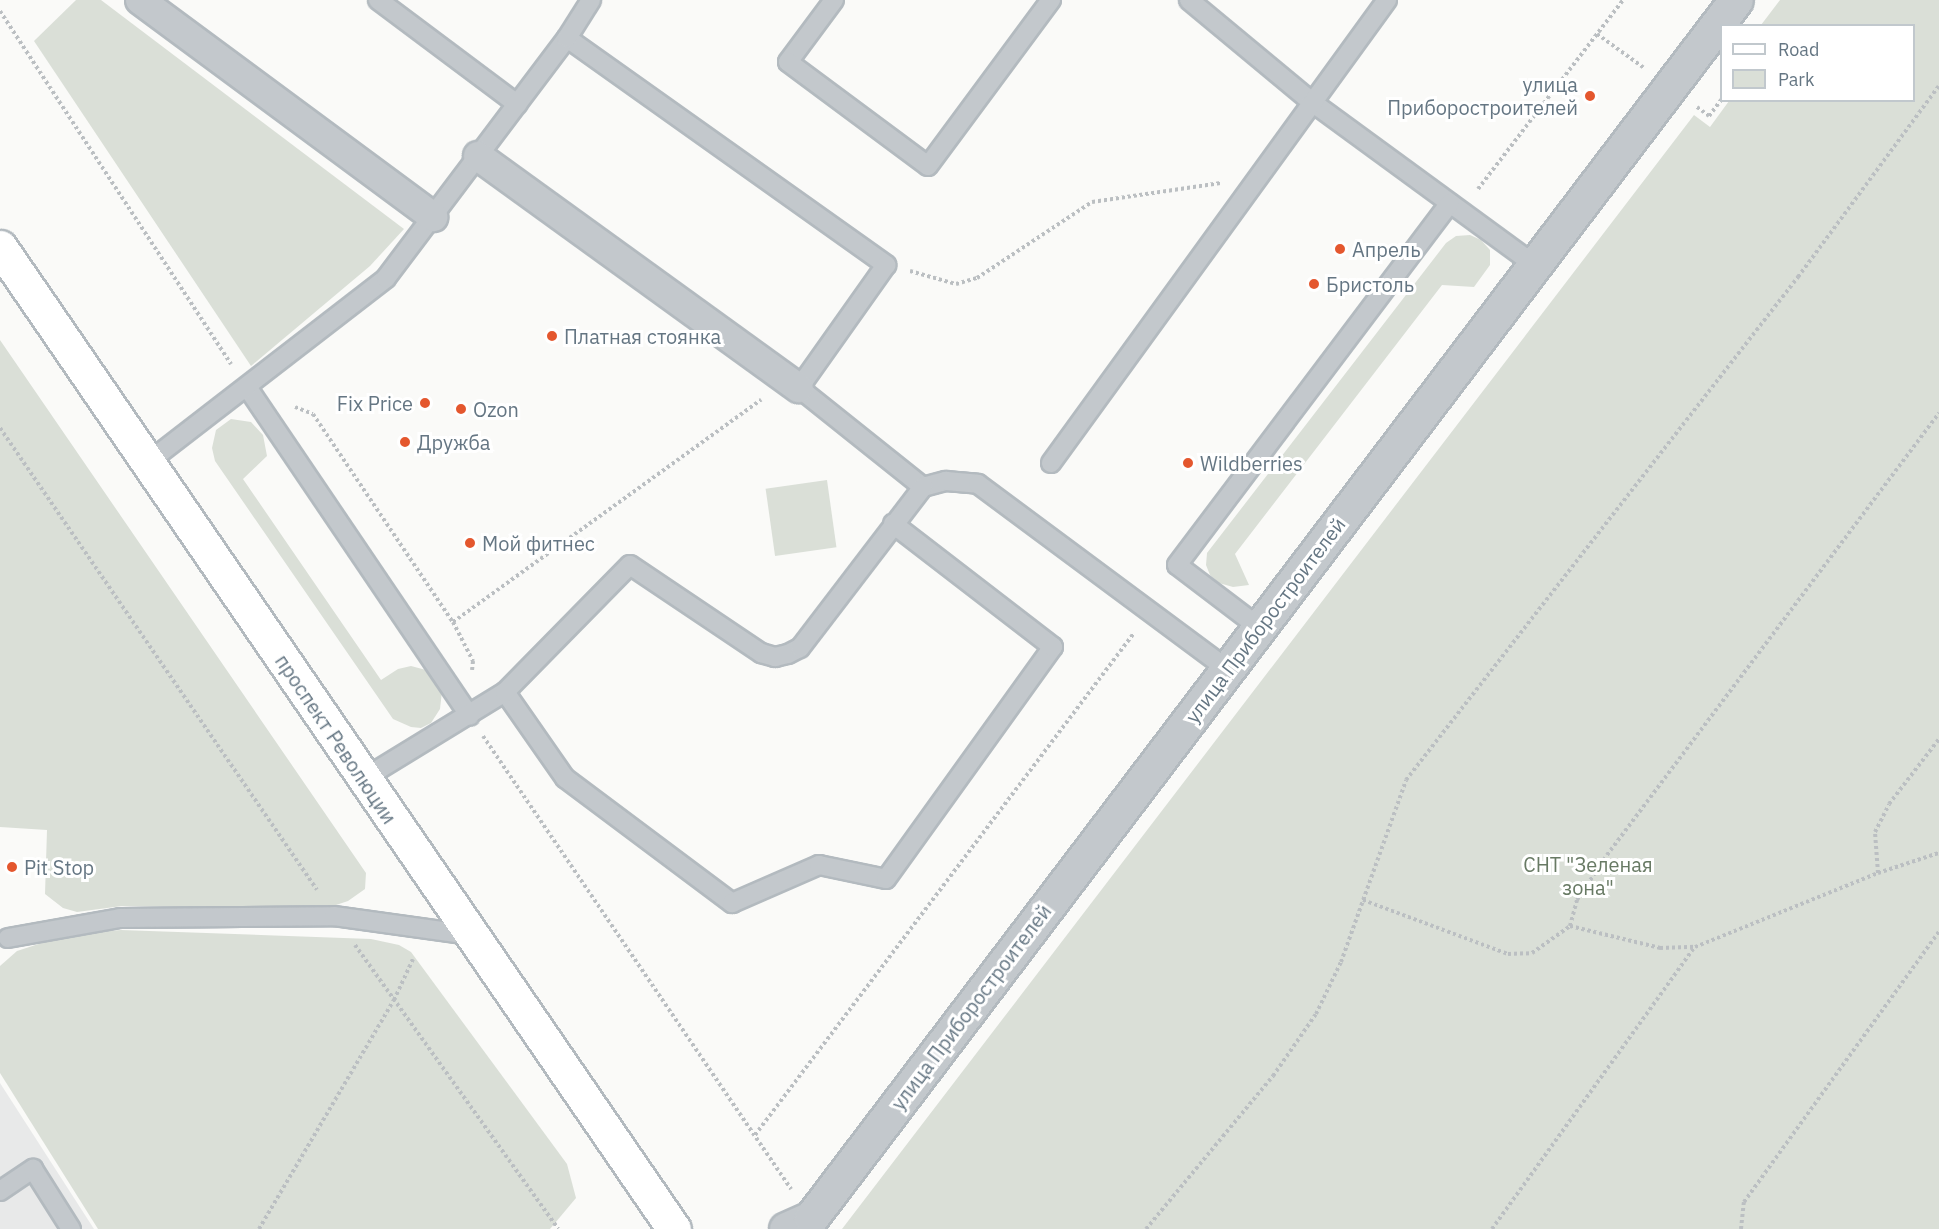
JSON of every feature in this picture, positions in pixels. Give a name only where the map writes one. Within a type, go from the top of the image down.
[{"type":"main road","name":"проспект Революции","points":[[0,247],[674,1229]]},
{"type":"street","points":[[140,0],[433,218]]},
{"type":"street","name":"улица Приборостроителей","points":[[799,1223],[1228,670],[1736,0]]},
{"type":"street","points":[[478,156],[799,388]]},
{"type":"lane","points":[[378,0],[517,104]]},
{"type":"lane","points":[[147,463],[386,279],[567,38],[591,0]]},
{"type":"lane","points":[[834,0],[788,62],[928,166],[1051,0]]},
{"type":"lane","points":[[1189,0],[1312,102],[1535,265]]},
{"type":"lane","points":[[1051,463],[1387,0]]},
{"type":"lane","points":[[567,38],[886,265],[799,388],[923,487]]},
{"type":"lane","points":[[1260,628],[1177,565],[1455,207]]},
{"type":"lane","points":[[247,387],[470,716]]},
{"type":"lane","points":[[363,779],[470,716],[505,692],[630,565],[761,653],[775,657],[800,648],[923,487],[946,481],[978,484],[1228,670]]},
{"type":"lane","points":[[505,692],[565,778],[732,903],[819,865],[886,879],[1053,647],[894,524]]},
{"type":"lane","points":[[3,939],[120,918],[334,916],[471,935]]},
{"type":"lane","points":[[0,1191],[33,1169],[71,1229]]},
{"type":"path","points":[[1455,207],[1623,0]]},
{"type":"path","points":[[0,11],[247,387],[313,414],[453,622],[473,661],[470,716],[755,1136],[799,1223]]},
{"type":"path","points":[[1146,1229],[1273,1076],[1316,1014],[1341,962],[1406,780],[1798,277],[1939,86]]},
{"type":"path","points":[[886,265],[956,284],[977,278],[1092,202],[1258,177]]},
{"type":"path","points":[[453,622],[766,396]]},
{"type":"path","points":[[1363,900],[1508,954],[1532,953],[1570,926],[1577,900],[1607,855],[1939,413]]},
{"type":"path","points":[[0,428],[334,916],[558,1229]]},
{"type":"path","points":[[755,1136],[1151,611]]},
{"type":"path","points":[[1878,873],[1875,832],[1889,804],[1939,739]]},
{"type":"path","points":[[1570,926],[1660,948],[1695,947],[1878,873],[1939,853]]},
{"type":"path","points":[[1741,1229],[1744,1202],[1939,932]]},
{"type":"path","points":[[1492,1229],[1695,947]]},
{"type":"path","points":[[260,1229],[394,999],[413,959]]},
{"type":"shaded area","points":[[0,1083],[94,1229],[0,1229]]},
{"type":"green space","points":[[76,0],[101,0],[404,229],[370,266],[251,366],[34,41]]},
{"type":"green space","name":"СНТ \"Зеленая зона\"","points":[[1780,0],[1939,0],[1939,1229],[842,1229],[1694,115],[1710,127],[1728,102],[1915,102],[1915,24],[1762,24]]},
{"type":"green space","points":[[1470,235],[1481,240],[1490,250],[1490,265],[1474,287],[1442,285],[1235,554],[1249,585],[1233,587],[1219,583],[1210,575],[1206,565],[1207,553],[1446,243],[1456,236]]},
{"type":"green space","points":[[0,340],[366,873],[365,889],[348,901],[324,909],[122,906],[77,912],[63,908],[45,894],[47,830],[0,827]]},
{"type":"green space","points":[[231,419],[251,422],[263,435],[267,456],[243,479],[381,680],[398,669],[411,666],[426,670],[439,682],[442,691],[440,709],[431,723],[421,728],[411,727],[393,719],[215,461],[212,448],[216,430]]},
{"type":"green space","points":[[827,480],[836,547],[775,556],[766,489]]},
{"type":"green space","points":[[121,930],[371,939],[399,945],[411,952],[567,1164],[576,1198],[550,1229],[98,1229],[0,1073],[0,966],[17,951],[51,940],[83,933]]},
{"type":"place","name":"улица Приборостроителей","points":[[1590,96]]},
{"type":"place","name":"Апрель","points":[[1340,249]]},
{"type":"place","name":"Бристоль","points":[[1314,284]]},
{"type":"place","name":"Платная стоянка","points":[[552,336]]},
{"type":"place","name":"Fix Price","points":[[425,403]]},
{"type":"place","name":"Ozon","points":[[461,409]]},
{"type":"place","name":"Дружба","points":[[405,442]]},
{"type":"place","name":"Wildberries","points":[[1188,463]]},
{"type":"place","name":"Мой фитнес","points":[[470,543]]},
{"type":"place","name":"Pit Stop","points":[[12,867]]}]
